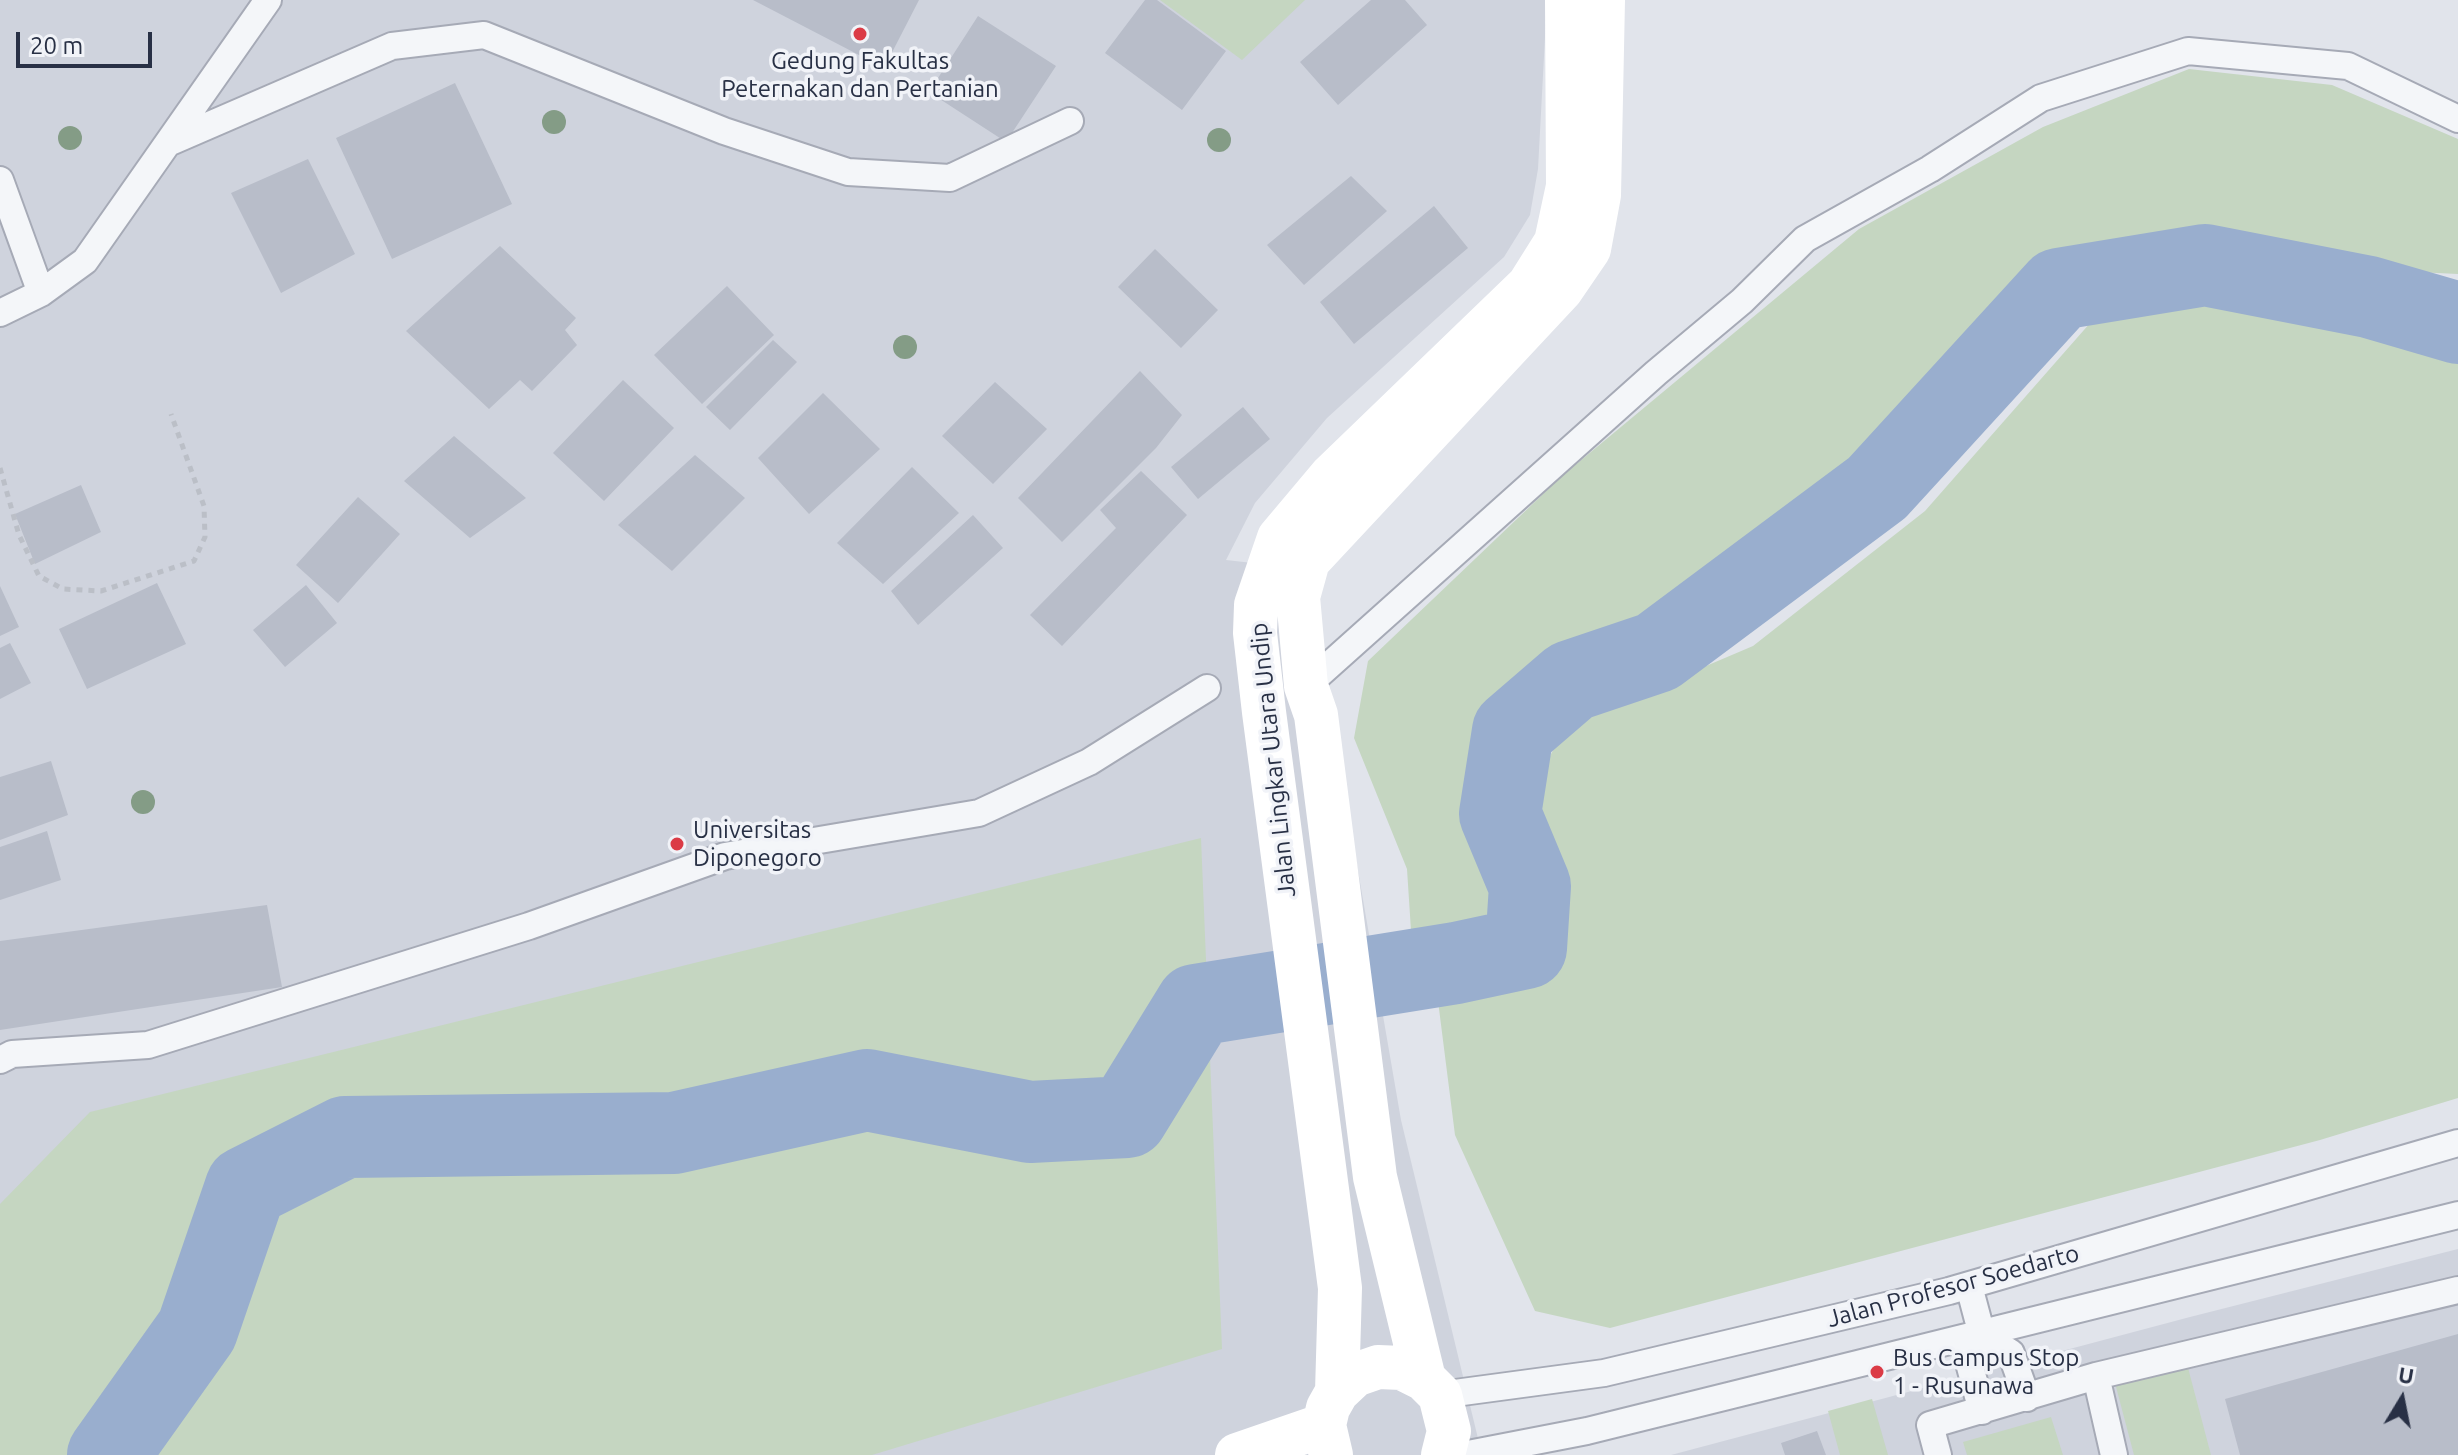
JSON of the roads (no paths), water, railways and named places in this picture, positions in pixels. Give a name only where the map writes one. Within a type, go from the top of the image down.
[{"type":"street","name":"Jalan Lingkar Utara Undip","points":[[1330,1424],[1340,1288],[1266,726],[1255,633],[1256,605],[1279,538],[1332,475],[1529,285],[1556,242],[1568,186],[1567,0]]},
{"type":"street","name":"Jalan Lingkar Utara Undip","points":[[1443,1455],[1449,1431],[1432,1387],[1375,1177],[1298,597],[1308,561],[1561,290],[1589,249],[1599,195],[1603,0]]},
{"type":"street","points":[[1255,633],[1302,642]]},
{"type":"street","points":[[1237,1455],[1330,1424],[1355,1375],[1378,1367],[1402,1368],[1432,1387]]},
{"type":"lane","points":[[0,313],[41,293],[85,261],[268,0]]},
{"type":"lane","points":[[168,143],[392,46],[484,35],[724,131],[848,172],[950,178],[1070,121]]},
{"type":"lane","points":[[1311,700],[1656,373],[1742,301],[1805,239],[1930,169],[2041,98],[2188,51],[2348,66],[2458,119]]},
{"type":"lane","points":[[1,188],[41,293]]},
{"type":"lane","points":[[0,1060],[12,1054],[148,1045],[529,926],[725,856],[979,813],[1089,762],[1207,688]]},
{"type":"lane","name":"Jalan Profesor Soedarto","points":[[1432,1387],[1604,1373],[1969,1286],[2458,1143]]},
{"type":"lane","points":[[1463,1455],[1587,1431],[2458,1215]]},
{"type":"lane","points":[[1969,1286],[1982,1335],[1969,1363],[1982,1411]]},
{"type":"lane","points":[[1938,1455],[1930,1425],[2096,1376],[2458,1290]]},
{"type":"lane","points":[[1982,1335],[2011,1353],[2027,1398]]},
{"type":"lane","points":[[2096,1376],[2114,1455]]},
{"type":"waterway","points":[[108,1455],[197,1330],[246,1187],[345,1137],[674,1133],[867,1090],[1030,1122],[1127,1117],[1196,1005],[1456,963],[1526,948],[1530,886],[1500,814],[1513,731],[1571,681],[1657,652],[1877,488],[2059,289],[2205,265],[2369,297],[2458,323]]},
{"type":"place","name":"Gedung Fakultas Peternakan dan Pertanian","points":[[860,34]]},
{"type":"place","name":"Universitas Diponegoro","points":[[677,844]]},
{"type":"place","name":"Bus Campus Stop 1 - Rusunawa","points":[[1877,1372]]}]
